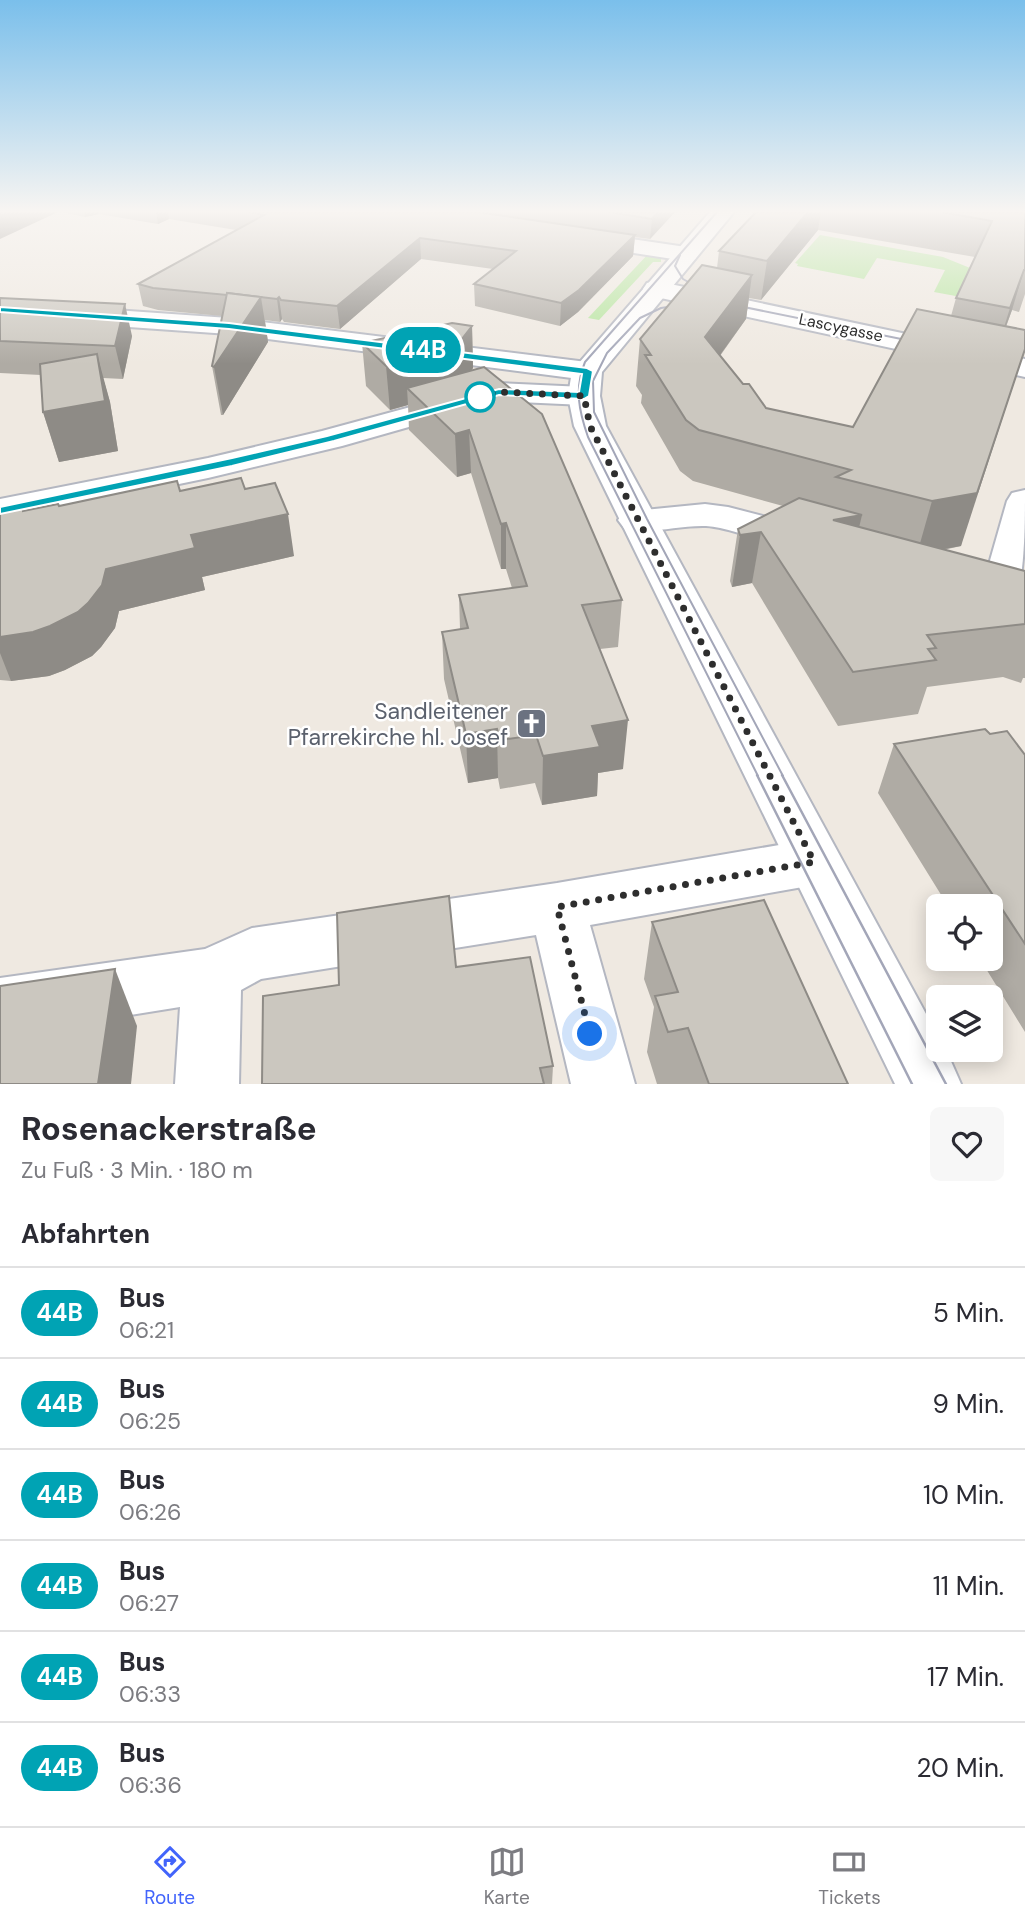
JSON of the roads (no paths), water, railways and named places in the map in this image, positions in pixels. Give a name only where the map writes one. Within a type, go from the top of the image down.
[{"type":"street","points":[[679,263],[585,384],[590,426],[929,1084]]},
{"type":"street","name":"Lascygasse","points":[[656,289],[1025,368]]},
{"type":"street","points":[[0,310],[229,326],[501,376],[585,384]]},
{"type":"street","points":[[0,510],[221,465],[330,439],[501,376]]},
{"type":"street","points":[[962,582],[1013,595],[1025,501]]},
{"type":"street","points":[[637,520],[705,515],[728,518],[832,546]]},
{"type":"street","points":[[0,1007],[212,975],[251,954],[557,907],[814,862]]},
{"type":"street","points":[[557,907],[603,1084]]},
{"type":"street","points":[[207,1084],[212,975]]},
{"type":"tram line","points":[[672,263],[585,362],[579,400],[588,437],[758,776]]},
{"type":"tram line","points":[[677,263],[675,266],[683,279],[704,291]]},
{"type":"tram line","points":[[687,304],[661,308],[640,318],[607,353],[593,381],[594,412],[647,519],[783,776]]},
{"type":"tram line","points":[[729,304],[921,343]]},
{"type":"tram line","points":[[757,775],[912,1084]]},
{"type":"tram line","points":[[782,775],[946,1084]]},
{"type":"place","name":"Sandleitener Pfarrekirche hl. Josef","points":[[531,724]]}]
